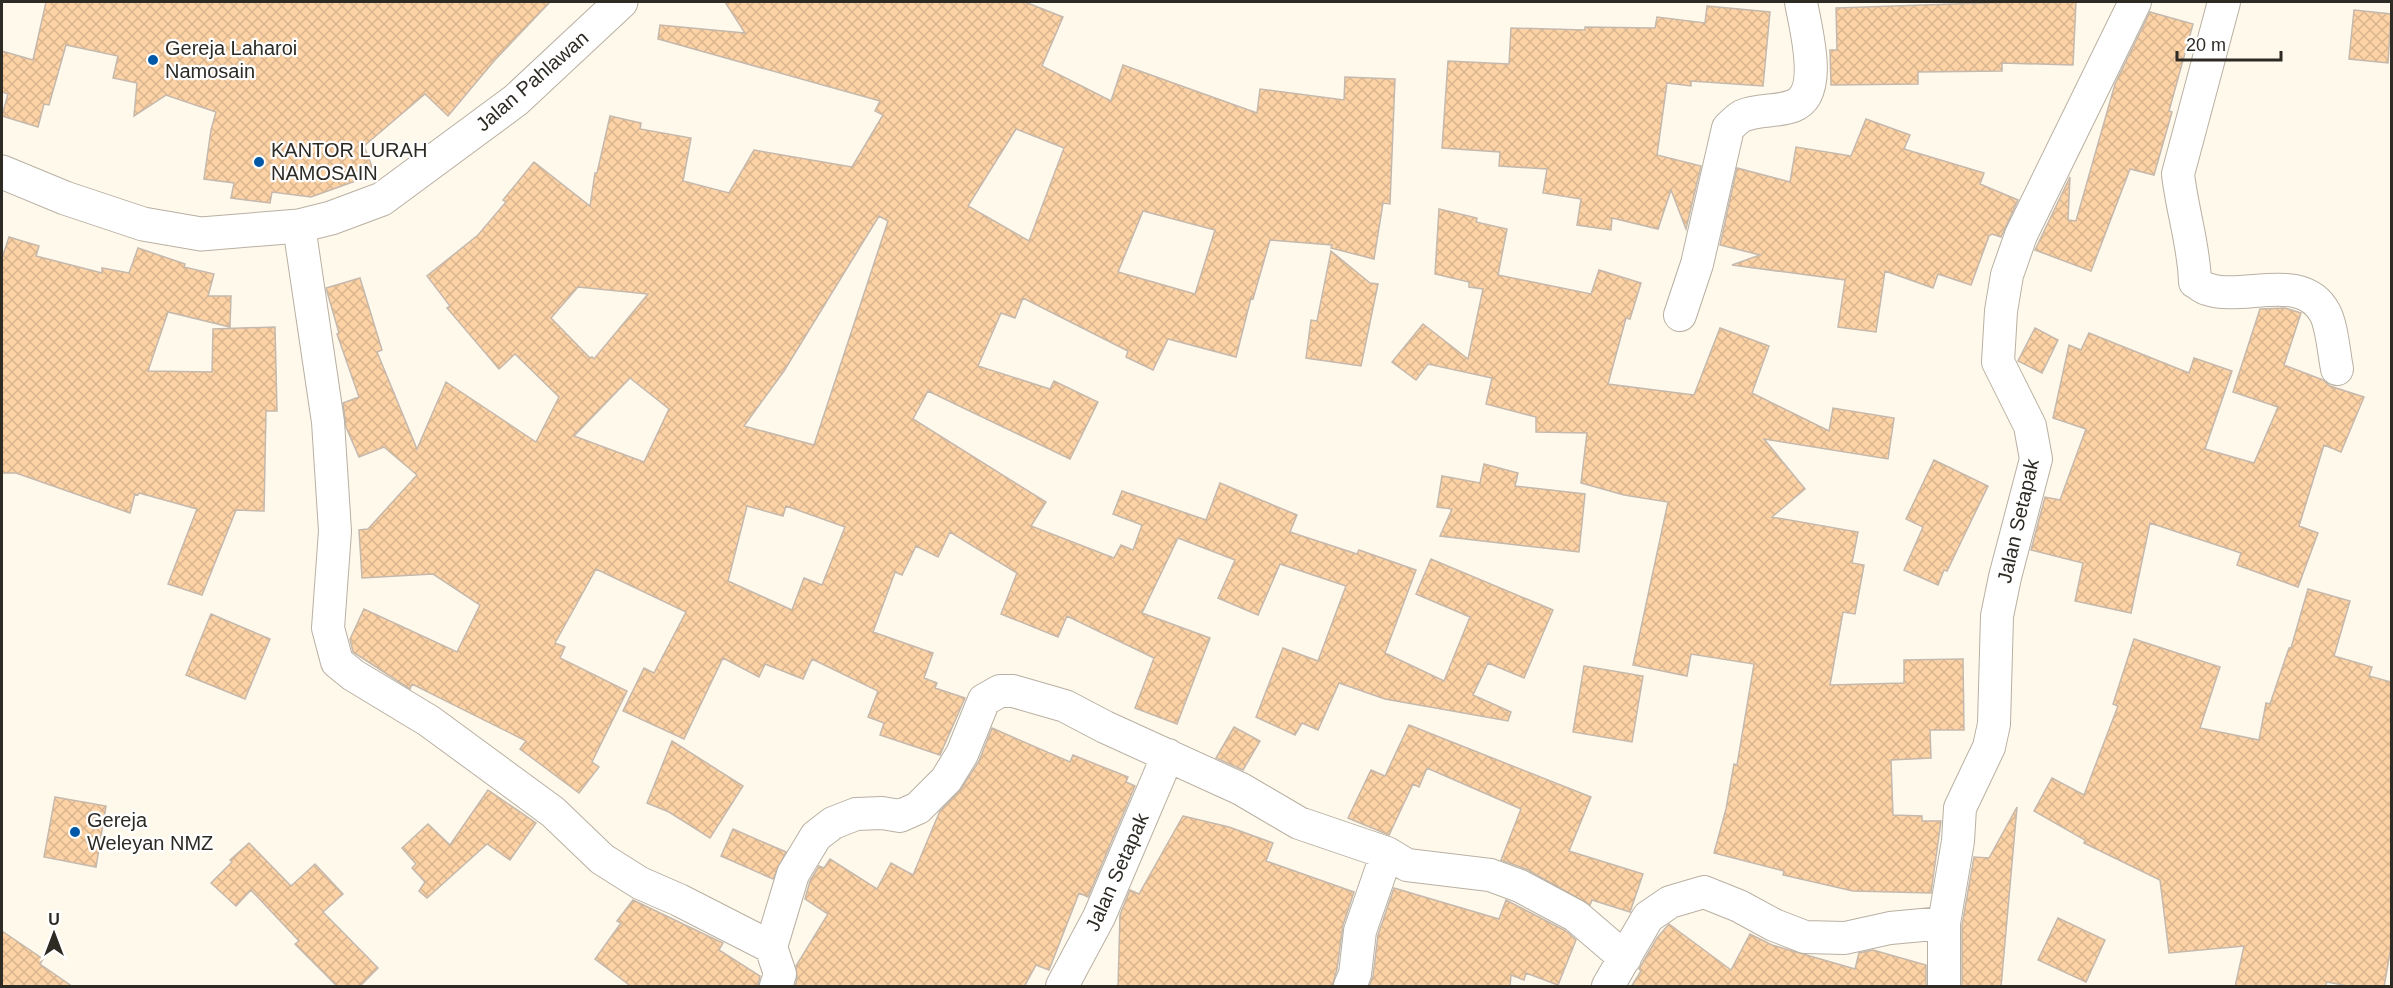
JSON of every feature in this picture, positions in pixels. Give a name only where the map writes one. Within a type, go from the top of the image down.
[{"type":"highway","name":"Jalan Pahlawan","points":[[2,172],[65,198],[143,224],[201,234],[299,226],[331,218],[382,199],[516,100],[621,2]]},
{"type":"street","points":[[1680,315],[1697,264],[1728,128],[1742,116],[1794,106],[1805,98],[1810,85],[1810,61],[1801,2]]},
{"type":"street","name":"Jalan Setapak","points":[[1944,987],[1944,923],[1958,841],[1960,808],[1989,747],[1994,724],[1997,616],[2036,459],[2030,426],[1998,362],[2001,311],[2007,274],[2021,235],[2134,2]]},
{"type":"street","points":[[2224,2],[2178,174],[2181,199],[2189,225],[2195,282],[2207,290],[2235,292],[2293,290],[2314,299],[2326,314],[2337,369]]},
{"type":"street","points":[[299,226],[328,422],[335,531],[328,628],[338,662],[353,675],[429,721],[553,812],[602,859],[640,883],[679,900],[771,947]]},
{"type":"street","points":[[776,987],[780,974],[771,947],[794,874],[816,836],[833,823],[856,814],[882,813],[900,816],[918,808],[946,780],[962,754],[984,700],[1000,691],[1013,691],[1065,706],[1241,789],[1299,823],[1387,854],[1407,865],[1490,875],[1520,886],[1576,916],[1625,958]]},
{"type":"street","name":"Jalan Setapak","points":[[1062,987],[1099,917],[1168,755]]},
{"type":"street","points":[[1350,987],[1355,974],[1360,931],[1387,854]]},
{"type":"street","points":[[1608,987],[1648,917],[1670,902],[1704,892],[1739,906],[1773,925],[1805,937],[1845,938],[1890,928],[1944,923]]},
{"type":"building","points":[[46,2],[550,2],[494,61],[448,116],[425,94],[364,146],[375,174],[311,197],[272,192],[270,203],[231,198],[234,183],[204,179],[216,112],[166,95],[134,116],[137,83],[113,78],[118,56],[66,45],[49,105],[44,104],[38,127],[2,116],[8,94],[2,92],[2,51],[33,60]]},
{"type":"building","points":[[725,2],[1025,2],[1063,17],[1042,66],[1111,101],[1123,65],[1257,113],[1260,89],[1344,100],[1345,77],[1395,79],[1390,204],[1383,203],[1374,259],[1331,248],[1332,245],[1270,240],[1253,299],[1251,298],[1236,357],[1168,339],[1153,370],[1126,357],[1128,351],[1023,298],[1015,318],[1001,313],[978,366],[1050,389],[1054,381],[1098,402],[1070,459],[928,391],[913,419],[1046,502],[1031,526],[1114,558],[1121,545],[1133,550],[1142,525],[1113,514],[1122,491],[1206,520],[1220,483],[1297,515],[1290,532],[1357,554],[1359,550],[1416,570],[1385,653],[1444,681],[1470,617],[1416,594],[1431,559],[1553,610],[1524,678],[1488,663],[1473,695],[1511,712],[1508,721],[1385,699],[1339,683],[1318,730],[1302,723],[1295,735],[1256,717],[1283,648],[1318,661],[1346,586],[1280,564],[1258,615],[1218,598],[1235,560],[1178,538],[1142,613],[1210,638],[1177,724],[1135,708],[1154,658],[1067,616],[1058,637],[1001,614],[1017,573],[950,532],[938,557],[916,546],[902,575],[895,572],[873,632],[933,653],[924,678],[937,683],[935,688],[965,698],[940,755],[880,735],[884,723],[868,717],[878,691],[812,659],[803,679],[765,664],[759,677],[723,658],[684,739],[623,711],[644,668],[654,673],[686,612],[596,569],[555,643],[565,647],[560,658],[627,691],[592,762],[599,767],[579,793],[520,749],[526,741],[412,684],[410,689],[353,652],[350,639],[364,609],[457,652],[480,605],[433,574],[362,578],[359,530],[368,529],[417,475],[384,447],[359,457],[346,427],[343,403],[359,397],[337,334],[339,333],[326,288],[360,278],[382,350],[377,352],[417,449],[446,382],[536,442],[559,397],[515,354],[499,369],[447,308],[450,306],[427,276],[478,235],[506,202],[503,200],[534,162],[590,206],[595,173],[597,173],[610,116],[641,123],[640,129],[691,138],[683,181],[729,193],[754,150],[852,167],[883,115],[875,111],[880,101],[658,39],[660,25],[745,33]],"holes":[[[1016,129],[1064,148],[1029,241],[968,206]],[[1143,211],[1215,230],[1195,294],[1118,272]],[[879,216],[888,221],[814,445],[744,426],[784,371]],[[578,287],[648,294],[594,359],[590,358],[551,318]],[[630,378],[669,409],[644,462],[574,436]],[[747,506],[783,516],[786,506],[845,527],[822,585],[804,578],[792,610],[728,581]]]},
{"type":"building","points":[[2076,2],[2073,65],[2002,63],[2002,71],[1918,72],[1918,84],[1831,85],[1830,50],[1837,50],[1836,8]]},
{"type":"building","points":[[1707,6],[1770,12],[1763,86],[1691,81],[1691,86],[1667,83],[1657,155],[1701,166],[1686,229],[1671,190],[1658,229],[1612,218],[1611,230],[1577,225],[1581,199],[1543,193],[1547,169],[1499,166],[1500,152],[1442,148],[1448,61],[1509,64],[1511,28],[1585,30],[1585,27],[1655,28],[1657,17],[1705,23]]},
{"type":"building","points":[[2354,10],[2391,14],[2388,63],[2349,59]]},
{"type":"building","points":[[2150,12],[2193,24],[2154,175],[2130,169],[2091,271],[2035,250],[2070,177],[2068,220],[2076,221],[2115,84]]},
{"type":"building","points":[[1866,119],[1910,135],[1904,149],[1984,173],[1980,184],[2018,200],[2001,237],[1992,234],[1989,236],[1971,285],[1938,274],[1933,288],[1885,271],[1876,332],[1838,327],[1845,280],[1732,265],[1760,255],[1720,245],[1737,168],[1790,182],[1796,147],[1851,156]]},
{"type":"building","points":[[1439,209],[1477,218],[1476,222],[1507,229],[1498,275],[1591,294],[1599,270],[1641,283],[1630,319],[1626,318],[1608,384],[1694,395],[1720,328],[1769,346],[1752,393],[1829,431],[1833,408],[1894,418],[1888,459],[1764,439],[1805,489],[1772,517],[1858,532],[1852,563],[1864,565],[1855,614],[1843,612],[1830,685],[1904,683],[1904,660],[1963,659],[1964,730],[1930,730],[1931,758],[1891,760],[1893,815],[1922,816],[1922,821],[1941,821],[1931,893],[1853,891],[1783,875],[1784,871],[1714,853],[1726,809],[1734,764],[1737,765],[1754,664],[1691,654],[1687,676],[1633,665],[1668,502],[1624,495],[1581,483],[1587,433],[1536,432],[1536,417],[1486,404],[1492,378],[1428,364],[1416,380],[1392,362],[1423,324],[1468,359],[1483,289],[1469,287],[1469,282],[1435,274]]},
{"type":"building","points":[[9,237],[39,246],[36,256],[102,273],[102,268],[129,273],[138,248],[185,264],[184,267],[214,274],[208,296],[231,296],[230,327],[168,312],[148,371],[212,372],[213,329],[275,327],[277,411],[266,411],[264,511],[236,510],[202,595],[168,584],[197,509],[139,493],[135,494],[130,513],[16,473],[2,473],[2,258]]},
{"type":"building","points":[[1331,251],[1370,283],[1378,284],[1361,366],[1306,358],[1311,320],[1317,321]]},
{"type":"building","points":[[2285,308],[2301,313],[2284,365],[2323,380],[2330,386],[2364,397],[2341,452],[2324,445],[2299,526],[2318,533],[2298,587],[2237,565],[2241,553],[2150,523],[2131,613],[2075,601],[2083,563],[2031,550],[2045,497],[2060,500],[2086,429],[2053,418],[2069,345],[2081,350],[2089,333],[2189,373],[2194,358],[2232,371],[2205,449],[2254,463],[2278,407],[2233,392],[2260,309]]},
{"type":"building","points":[[2035,328],[2058,340],[2042,373],[2018,361]]},
{"type":"building","points":[[1934,460],[1988,486],[1938,585],[1904,570],[1923,527],[1906,519]]},
{"type":"building","points":[[1484,464],[1518,473],[1515,486],[1585,494],[1579,552],[1440,536],[1452,509],[1437,507],[1442,476],[1480,483]]},
{"type":"building","points":[[2308,589],[2350,601],[2334,656],[2372,667],[2369,676],[2391,682],[2391,947],[2384,987],[2354,987],[2327,982],[2325,987],[2235,987],[2244,946],[2169,953],[2160,880],[2084,843],[2085,840],[2034,811],[2052,778],[2084,795],[2118,706],[2113,704],[2134,639],[2220,667],[2200,728],[2259,740],[2266,703],[2270,704],[2289,648],[2291,648]]},
{"type":"building","points":[[211,614],[270,639],[245,699],[186,675]]},
{"type":"building","points":[[1584,666],[1643,676],[1632,742],[1573,732]]},
{"type":"building","points":[[1409,725],[1591,797],[1569,851],[1643,874],[1630,912],[1592,900],[1590,905],[1528,870],[1501,860],[1521,809],[1427,768],[1419,787],[1413,784],[1389,835],[1348,818],[1371,770],[1385,776]]},
{"type":"building","points":[[1234,727],[1260,741],[1243,770],[1216,758]]},
{"type":"building","points":[[992,728],[1070,762],[1073,755],[1128,777],[1126,782],[1135,786],[1088,897],[1079,893],[1049,970],[1036,965],[1024,987],[795,987],[796,966],[828,914],[805,899],[810,881],[819,866],[824,868],[830,859],[877,889],[891,863],[913,875],[940,811],[961,789],[979,761]]},
{"type":"building","points":[[672,741],[743,786],[710,838],[669,812],[647,803]]},
{"type":"building","points":[[488,790],[536,823],[510,860],[487,844],[427,898],[419,891],[425,882],[412,868],[416,864],[402,848],[428,824],[450,845]]},
{"type":"building","name":"Gereja Weleyan NMZ","points":[[55,797],[106,806],[96,867],[44,857]]},
{"type":"building","points":[[2017,807],[2001,987],[1962,987],[1962,925],[1974,857],[1989,858]]},
{"type":"building","points":[[1183,816],[1229,827],[1273,843],[1266,861],[1354,892],[1343,925],[1332,987],[1118,987],[1120,915],[1130,890],[1139,894]]},
{"type":"building","points":[[733,829],[786,852],[773,879],[721,856]]},
{"type":"building","points":[[249,843],[291,886],[315,864],[343,894],[323,912],[378,968],[359,987],[338,987],[295,944],[299,941],[251,890],[236,906],[211,883],[232,862],[230,860]]},
{"type":"building","points":[[1394,888],[1499,919],[1506,900],[1566,931],[1576,940],[1558,985],[1526,973],[1524,980],[1511,975],[1510,987],[1369,987],[1373,976],[1378,935]]},
{"type":"building","points":[[633,900],[723,943],[719,950],[760,976],[758,987],[632,987],[595,959],[621,923],[617,921]]},
{"type":"building","points":[[2058,918],[2105,940],[2086,982],[2038,960]]},
{"type":"building","points":[[1669,924],[1731,970],[1750,934],[1772,945],[1855,969],[1859,953],[1873,950],[1926,965],[1926,987],[1631,987],[1657,938]]},
{"type":"building","points":[[2,931],[43,959],[40,964],[73,987],[2,987]]},
{"type":"place","name":"Gereja Laharoi Namosain","points":[[153,60]]},
{"type":"place","name":"KANTOR LURAH NAMOSAIN","points":[[259,162]]},
{"type":"place","name":"Gereja Weleyan NMZ","points":[[75,832]]}]
